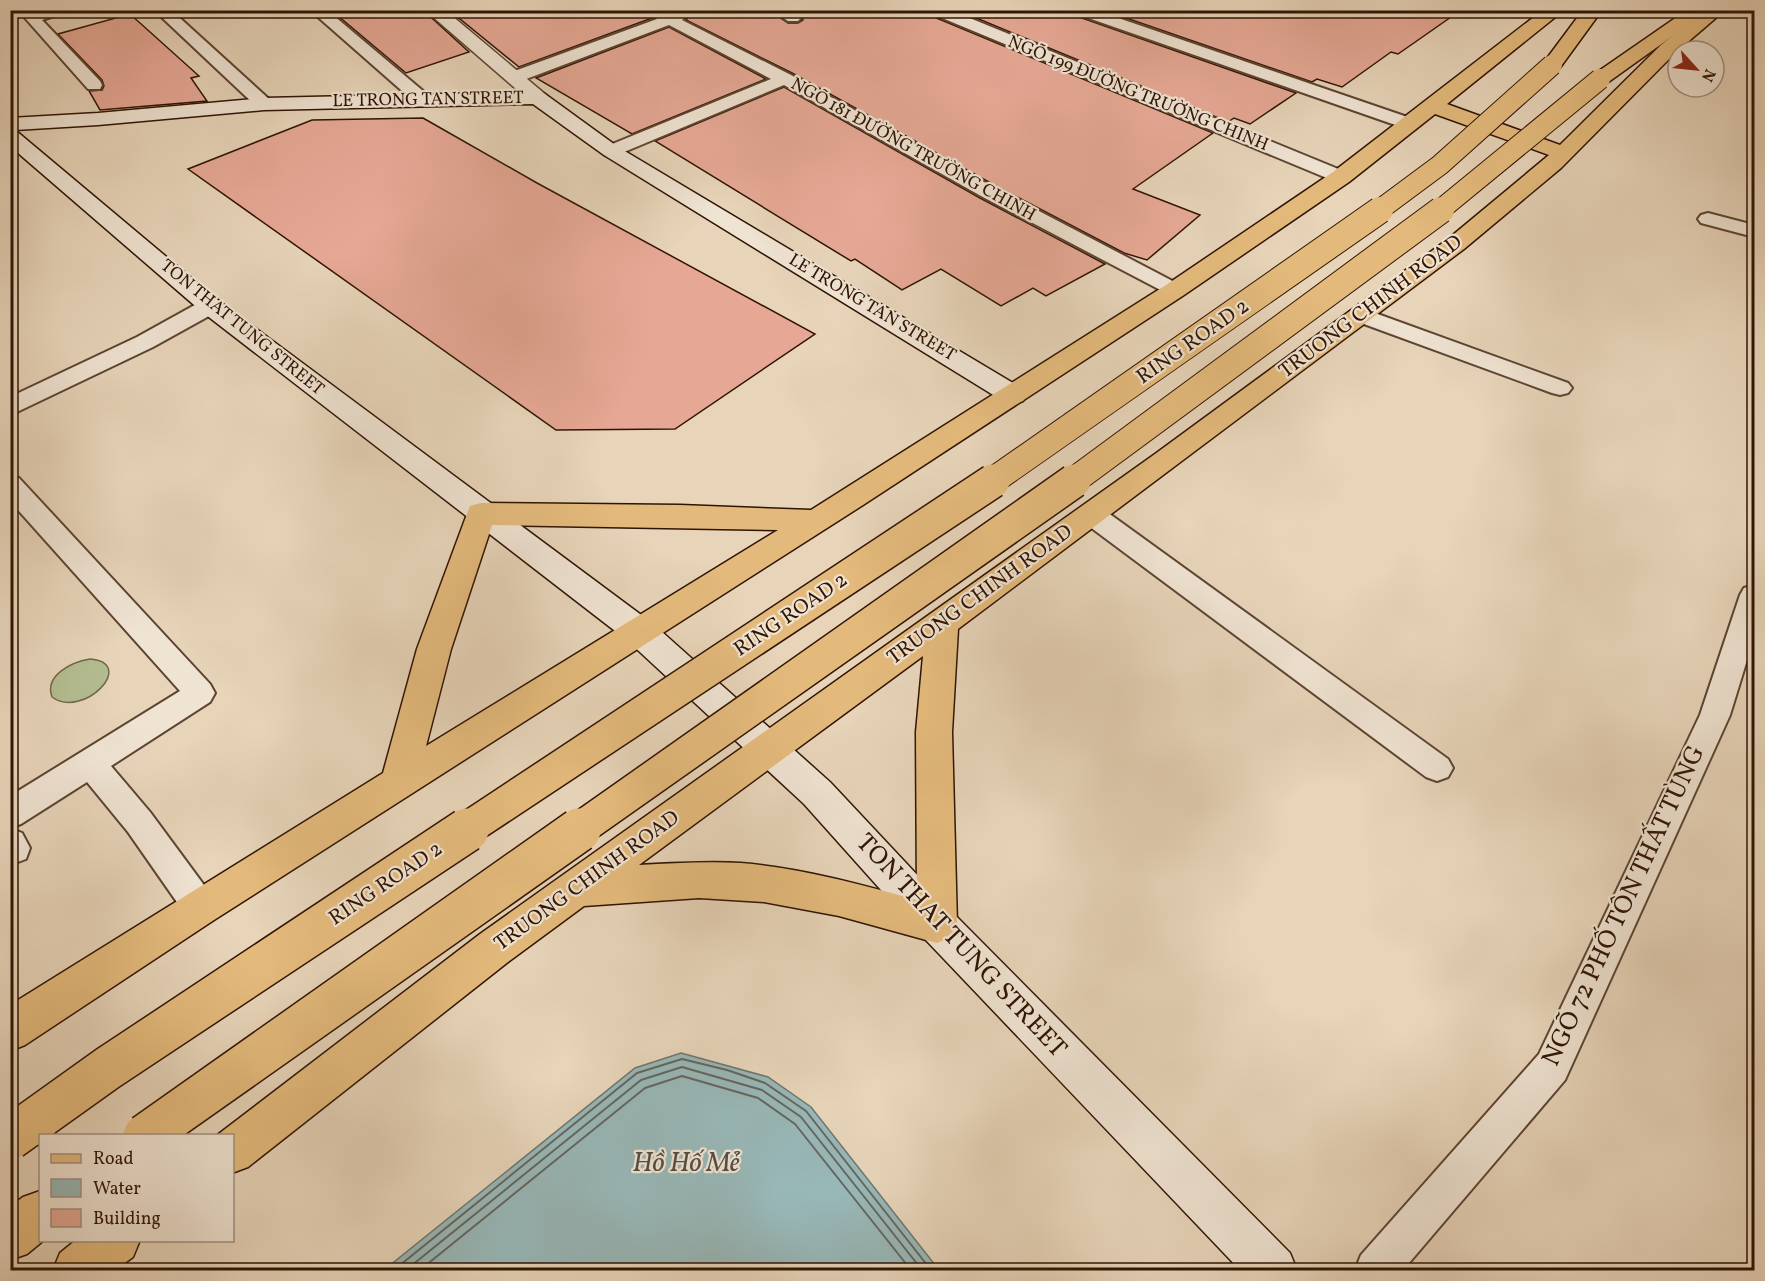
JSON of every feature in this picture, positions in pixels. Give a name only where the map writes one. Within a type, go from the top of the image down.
[{"type":"main road","points":[[10,1030],[1175,290],[1341,177],[1555,10]]},
{"type":"main road","name":"RING ROAD 2","points":[[10,1138],[108,1068],[1045,446],[1329,246],[1440,165],[1552,65],[1593,10]]},
{"type":"main road","points":[[441,12],[538,98]]},
{"type":"main road","name":"RING ROAD 2","points":[[148,1134],[1089,470],[1438,212],[1600,79],[1708,12]]},
{"type":"main road","name":"TRUONG CHINH ROAD","points":[[234,1149],[494,948],[942,624],[1456,244],[1563,153],[1708,12]]},
{"type":"main road","name":"LE TRONG TAN STREET","points":[[10,124],[98,119],[264,104],[538,98],[611,151],[1013,395]]},
{"type":"main road","points":[[1433,106],[1563,153]]},
{"type":"main road","name":"TON THAT TUNG STREET","points":[[10,135],[210,306],[639,632],[817,793],[937,924],[1273,1270]]},
{"type":"main road","points":[[399,782],[434,649],[481,514],[680,516],[814,521]]},
{"type":"main road","points":[[578,888],[695,881],[747,882],[825,894],[937,924],[934,732],[942,624]]},
{"type":"main road","points":[[10,1237],[39,1215]]},
{"type":"main road","points":[[77,1270],[113,1242]]},
{"type":"lane","points":[[28,14],[58,10]]},
{"type":"lane","points":[[161,10],[264,104]]},
{"type":"lane","points":[[317,10],[423,100]]},
{"type":"lane","name":"NGÕ 181 ĐƯỜNG TRƯỜNG CHINH","points":[[651,10],[785,79],[988,192],[1175,290]]},
{"type":"lane","points":[[515,77],[670,21],[692,10]]},
{"type":"lane","points":[[778,10],[793,18]]},
{"type":"lane","name":"NGÕ 199 ĐƯỜNG TRƯỜNG CHINH","points":[[935,10],[1341,177]]},
{"type":"lane","points":[[1079,10],[1214,59],[1410,124]]},
{"type":"lane","points":[[28,14],[94,85]]},
{"type":"lane","points":[[611,151],[785,79]]},
{"type":"lane","points":[[1708,219],[1755,231]]},
{"type":"lane","points":[[10,389],[11,407],[145,342],[210,306]]},
{"type":"lane","points":[[1361,315],[1560,388]]},
{"type":"lane","points":[[10,484],[200,693],[10,814]]},
{"type":"lane","points":[[1091,514],[1437,768]]},
{"type":"lane","name":"NGÕ 72 PHỐ TÔN THẤT TÙNG","points":[[1376,1270],[1552,1067],[1715,715],[1755,595]]},
{"type":"lane","points":[[90,763],[139,822],[201,907]]},
{"type":"lane","points":[[10,843],[14,848],[10,850]]},
{"type":"green space","points":[[90,659],[103,663],[109,670],[107,679],[101,688],[78,701],[65,702],[52,697],[52,682],[61,671],[75,663]]},
{"type":"water","name":"Hồ Hố Mẻ","points":[[681,1053],[768,1077],[811,1107],[939,1270],[384,1270],[635,1068]]},
{"type":"building","points":[[331,10],[423,10],[469,52],[406,73]]},
{"type":"building","points":[[449,10],[642,10],[652,18],[519,67]]},
{"type":"building","points":[[684,10],[769,10],[788,23],[798,23],[803,20],[795,10],[926,10],[929,15],[1213,133],[1133,189],[1200,215],[1147,260],[1124,253],[996,186],[792,73],[686,20],[689,16]]},
{"type":"building","points":[[957,10],[1070,10],[1073,15],[1296,93],[1250,124],[1234,118],[1228,122]]},
{"type":"building","points":[[1103,10],[1461,10],[1398,54],[1391,52],[1342,87],[1317,79],[1312,82]]},
{"type":"building","points":[[130,14],[199,76],[191,78],[207,101],[100,110],[89,91],[102,90],[104,86],[102,80],[58,34]]},
{"type":"building","points":[[669,27],[766,79],[632,134],[536,78]]},
{"type":"building","points":[[784,87],[980,198],[1105,264],[1046,296],[1033,288],[1001,306],[941,269],[902,290],[855,259],[851,261],[655,141]]},
{"type":"building","points":[[423,118],[537,183],[815,334],[675,429],[556,430],[188,169],[312,120]]}]
